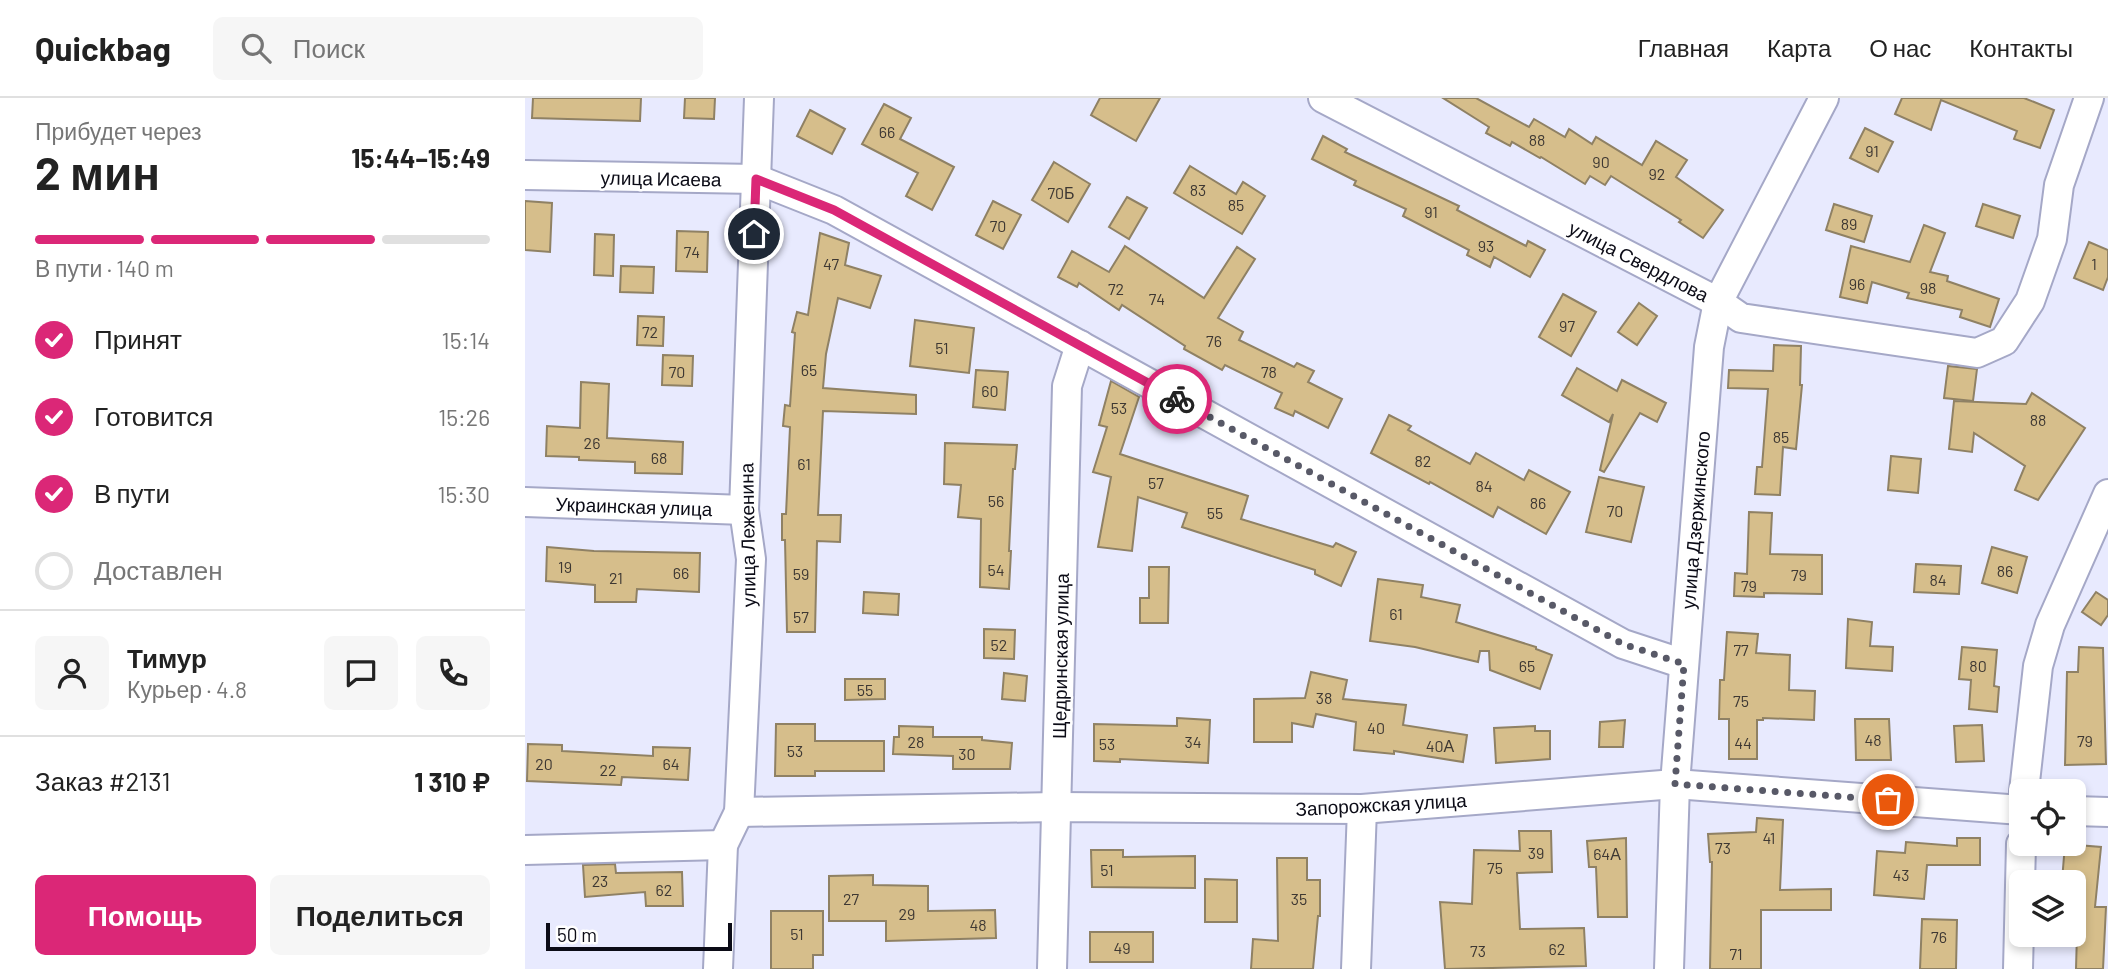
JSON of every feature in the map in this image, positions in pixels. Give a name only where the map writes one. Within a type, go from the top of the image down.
[{"type":"street","name":"улица Леженина","points":[[718,969],[723,845],[739,812],[751,559],[744,510],[759,98]]},
{"type":"street","name":"улица Свердлова","points":[[1323,98],[1717,302],[1741,318],[1977,353],[2004,341],[2030,301],[2052,239],[2059,185],[2089,98]]},
{"type":"street","name":"улица Дзержинского","points":[[1669,969],[1675,784],[1709,347],[1717,302],[1824,98]]},
{"type":"street","name":"улица Исаева","points":[[525,175],[756,179],[834,210],[1623,644],[1684,664]]},
{"type":"street","name":"Щедринская улица","points":[[1052,969],[1067,386],[1080,345]]},
{"type":"street","points":[[2025,779],[2038,666],[2050,625],[2108,494]]},
{"type":"street","name":"Украинская улица","points":[[525,502],[744,510]]},
{"type":"street","name":"Запорожская улица","points":[[739,812],[1057,807],[1362,809],[1675,784],[2009,809]]},
{"type":"street","points":[[1356,969],[1362,809]]},
{"type":"street","points":[[2086,811],[2108,812]]},
{"type":"street","points":[[525,850],[723,845]]},
{"type":"street","points":[[2018,969],[2021,856]]},
{"type":"building","points":[[533,98],[641,98],[640,121],[532,118]]},
{"type":"building","points":[[685,98],[715,98],[714,119],[684,118]]},
{"type":"building","points":[[1100,98],[1160,98],[1136,141],[1091,115]]},
{"type":"building","points":[[1443,98],[1476,98],[1529,127],[1534,119],[1565,137],[1569,129],[1592,144],[1596,137],[1642,165],[1656,141],[1687,160],[1676,177],[1723,210],[1703,238],[1679,222],[1681,220],[1611,176],[1605,185],[1590,176],[1585,184],[1512,142],[1510,146],[1486,133],[1489,127]]},
{"type":"building","points":[[1902,98],[2024,98],[2054,110],[2040,148],[2014,139],[2017,131],[1941,100],[1931,130],[1895,114]]},
{"type":"building","points":[[884,104],[911,118],[900,139],[954,167],[932,210],[906,196],[918,173],[862,144]]},
{"type":"building","points":[[810,110],[845,129],[832,154],[797,136]]},
{"type":"building","points":[[1865,128],[1893,142],[1878,172],[1850,158]]},
{"type":"building","points":[[1323,136],[1347,149],[1345,152],[1459,206],[1457,210],[1526,246],[1528,241],[1545,250],[1530,277],[1494,257],[1490,267],[1467,255],[1469,250],[1403,216],[1406,209],[1354,185],[1356,181],[1312,159]]},
{"type":"building","points":[[1054,162],[1090,184],[1068,222],[1032,200]]},
{"type":"building","points":[[1190,166],[1236,194],[1243,182],[1265,196],[1242,234],[1174,193]]},
{"type":"building","points":[[1127,197],[1147,208],[1129,239],[1109,227]]},
{"type":"building","points":[[525,201],[552,203],[550,252],[525,250]]},
{"type":"building","points":[[993,201],[1021,215],[1003,249],[976,235]]},
{"type":"building","points":[[1834,204],[1872,216],[1864,242],[1826,230]]},
{"type":"building","points":[[1983,204],[2020,216],[2013,238],[1976,226]]},
{"type":"building","points":[[1924,225],[1945,233],[1930,272],[1948,276],[1947,281],[1999,299],[1990,327],[1960,317],[1962,310],[1907,298],[1909,293],[1872,282],[1867,303],[1840,297],[1851,246],[1910,262]]},
{"type":"building","points":[[677,231],[708,232],[707,272],[676,271]]},
{"type":"building","points":[[820,233],[849,243],[845,265],[881,276],[870,308],[838,298],[826,354],[823,388],[916,395],[916,414],[823,411],[818,515],[841,515],[840,542],[817,541],[815,632],[787,632],[782,514],[786,514],[790,427],[783,426],[785,405],[790,406],[795,333],[792,332],[797,312],[808,315]]},
{"type":"building","points":[[595,234],[614,235],[613,276],[594,275]]},
{"type":"building","points":[[2089,242],[2108,250],[2108,277],[2103,290],[2074,278]]},
{"type":"building","points":[[1125,246],[1204,298],[1237,247],[1255,259],[1218,318],[1243,332],[1239,340],[1294,367],[1297,363],[1314,371],[1308,382],[1342,399],[1328,428],[1295,411],[1293,416],[1275,408],[1282,393],[1225,365],[1222,370],[1184,349],[1185,346],[1122,305],[1119,310],[1079,283],[1077,287],[1058,277],[1072,251],[1109,272]]},
{"type":"building","points":[[621,266],[654,267],[653,293],[620,292]]},
{"type":"building","points":[[1563,294],[1596,312],[1571,356],[1539,337]]},
{"type":"building","points":[[1639,303],[1657,316],[1637,345],[1618,332]]},
{"type":"building","points":[[638,316],[664,317],[663,346],[637,345]]},
{"type":"building","points":[[915,320],[974,328],[969,373],[910,366]]},
{"type":"building","points":[[1774,345],[1801,346],[1802,385],[1796,449],[1783,447],[1780,495],[1755,494],[1757,467],[1762,467],[1768,389],[1728,388],[1729,370],[1773,371]]},
{"type":"building","points":[[663,355],[693,356],[692,386],[662,385]]},
{"type":"building","points":[[1948,366],[1977,369],[1973,401],[1944,398]]},
{"type":"building","points":[[1577,368],[1617,391],[1622,380],[1666,403],[1657,422],[1640,413],[1604,472],[1600,470],[1613,414],[1609,422],[1562,395]]},
{"type":"building","points":[[976,370],[1008,372],[1005,410],[973,407]]},
{"type":"building","points":[[1111,381],[1139,397],[1120,454],[1248,496],[1241,519],[1333,547],[1336,543],[1356,552],[1341,586],[1315,574],[1315,570],[1182,527],[1187,513],[1138,497],[1132,551],[1098,547],[1111,477],[1093,472],[1107,427],[1099,425]]},
{"type":"building","points":[[581,382],[609,384],[607,438],[683,442],[682,474],[635,473],[635,462],[546,456],[547,426],[580,428]]},
{"type":"building","points":[[2032,393],[2085,428],[2038,500],[2015,490],[2025,466],[1974,433],[1972,452],[1949,449],[1954,401],[2026,404]]},
{"type":"building","points":[[1389,415],[1411,426],[1408,430],[1470,464],[1476,453],[1524,480],[1529,470],[1570,492],[1546,534],[1498,507],[1493,517],[1371,453]]},
{"type":"building","points":[[945,443],[1017,445],[1013,469],[1009,589],[980,587],[981,519],[958,517],[961,485],[944,484]]},
{"type":"building","points":[[1891,456],[1921,459],[1918,493],[1888,490]]},
{"type":"building","points":[[1599,477],[1644,487],[1631,542],[1586,532]]},
{"type":"building","points":[[1749,512],[1772,513],[1770,554],[1822,555],[1822,594],[1764,593],[1764,597],[1734,596],[1735,573],[1747,574]]},
{"type":"building","points":[[547,547],[594,551],[700,553],[699,592],[637,589],[636,602],[595,602],[595,585],[546,581]]},
{"type":"building","points":[[1992,547],[2027,557],[2017,593],[1982,583]]},
{"type":"building","points":[[1916,564],[1961,566],[1959,594],[1914,592]]},
{"type":"building","points":[[1149,567],[1169,567],[1168,623],[1140,623],[1140,598],[1149,598]]},
{"type":"building","points":[[1378,579],[1423,585],[1421,597],[1460,605],[1456,622],[1536,647],[1552,655],[1540,689],[1490,670],[1489,651],[1480,651],[1478,662],[1415,647],[1370,641]]},
{"type":"building","points":[[864,592],[899,594],[898,615],[863,613]]},
{"type":"building","points":[[2096,592],[2108,600],[2108,615],[2101,625],[2082,612]]},
{"type":"building","points":[[1848,619],[1872,622],[1870,646],[1893,647],[1892,671],[1846,668]]},
{"type":"building","points":[[984,629],[1015,630],[1014,659],[984,658]]},
{"type":"building","points":[[1727,632],[1758,634],[1756,653],[1790,655],[1789,690],[1815,691],[1814,720],[1757,720],[1757,759],[1729,759],[1729,719],[1719,719],[1720,680],[1724,680]]},
{"type":"building","points":[[1962,647],[1997,650],[1994,686],[1999,687],[1997,712],[1969,709],[1971,680],[1959,679]]},
{"type":"building","points":[[2079,647],[2103,648],[2106,764],[2065,765],[2067,672],[2078,672]]},
{"type":"building","points":[[1311,672],[1347,680],[1343,699],[1406,705],[1403,725],[1467,735],[1463,762],[1394,751],[1394,754],[1354,750],[1356,722],[1316,714],[1313,727],[1292,723],[1292,742],[1254,742],[1254,699],[1305,698]]},
{"type":"building","points":[[1004,673],[1027,676],[1025,701],[1002,699]]},
{"type":"building","points":[[845,679],[885,679],[885,699],[845,700]]},
{"type":"building","points":[[1177,718],[1210,720],[1208,763],[1120,759],[1120,762],[1094,761],[1094,724],[1177,726]]},
{"type":"building","points":[[1855,719],[1889,719],[1891,760],[1856,760]]},
{"type":"building","points":[[1625,720],[1623,747],[1599,747],[1600,722]]},
{"type":"building","points":[[776,724],[815,724],[815,741],[884,741],[884,771],[815,771],[815,776],[775,776]]},
{"type":"building","points":[[1982,725],[1984,761],[1956,762],[1954,726]]},
{"type":"building","points":[[899,726],[933,727],[933,737],[982,737],[982,740],[1012,743],[1010,769],[953,769],[953,756],[893,754],[894,737],[899,737]]},
{"type":"building","points":[[1535,726],[1535,731],[1550,731],[1550,759],[1496,763],[1494,728]]},
{"type":"building","points":[[528,744],[562,745],[562,751],[653,756],[653,747],[690,748],[688,780],[622,777],[621,785],[527,781]]},
{"type":"building","points":[[1757,818],[1783,820],[1780,890],[1831,889],[1831,910],[1761,910],[1761,969],[1710,969],[1712,862],[1708,834],[1756,832]]},
{"type":"building","points":[[1519,831],[1551,831],[1552,872],[1517,873],[1520,929],[1584,928],[1586,966],[1445,969],[1440,902],[1472,904],[1474,850],[1520,851]]},
{"type":"building","points":[[1626,838],[1627,917],[1598,917],[1596,867],[1589,867],[1587,841]]},
{"type":"building","points":[[1957,838],[1980,838],[1980,865],[1927,865],[1924,899],[1874,895],[1877,851],[1905,853],[1906,842],[1957,846]]},
{"type":"building","points":[[2086,846],[2101,847],[2095,907],[2106,907],[2103,969],[2076,969],[2077,947],[2086,947],[2086,870],[2063,870],[2064,856],[2086,856]]},
{"type":"building","points":[[1091,850],[1123,850],[1123,857],[1195,856],[1195,888],[1092,887]]},
{"type":"building","points":[[1277,858],[1307,858],[1307,880],[1320,880],[1320,916],[1313,969],[1251,969],[1253,939],[1278,941]]},
{"type":"building","points":[[615,864],[616,873],[682,872],[683,906],[646,906],[645,892],[585,897],[583,865]]},
{"type":"building","points":[[873,875],[873,885],[928,886],[928,911],[995,910],[996,938],[886,941],[886,921],[829,921],[829,876]]},
{"type":"building","points":[[1205,879],[1237,880],[1237,922],[1205,922]]},
{"type":"building","points":[[771,911],[823,911],[823,955],[813,955],[813,969],[771,969]]},
{"type":"building","points":[[1922,919],[1957,920],[1956,969],[1920,969]]},
{"type":"building","points":[[1090,932],[1153,932],[1153,962],[1090,962]]},
{"type":"way so far","points":[[1177,399],[1623,644],[1684,664],[1675,784],[1888,800]]},
{"type":"route","points":[[754,234],[756,179],[834,210],[1177,399]]}]
